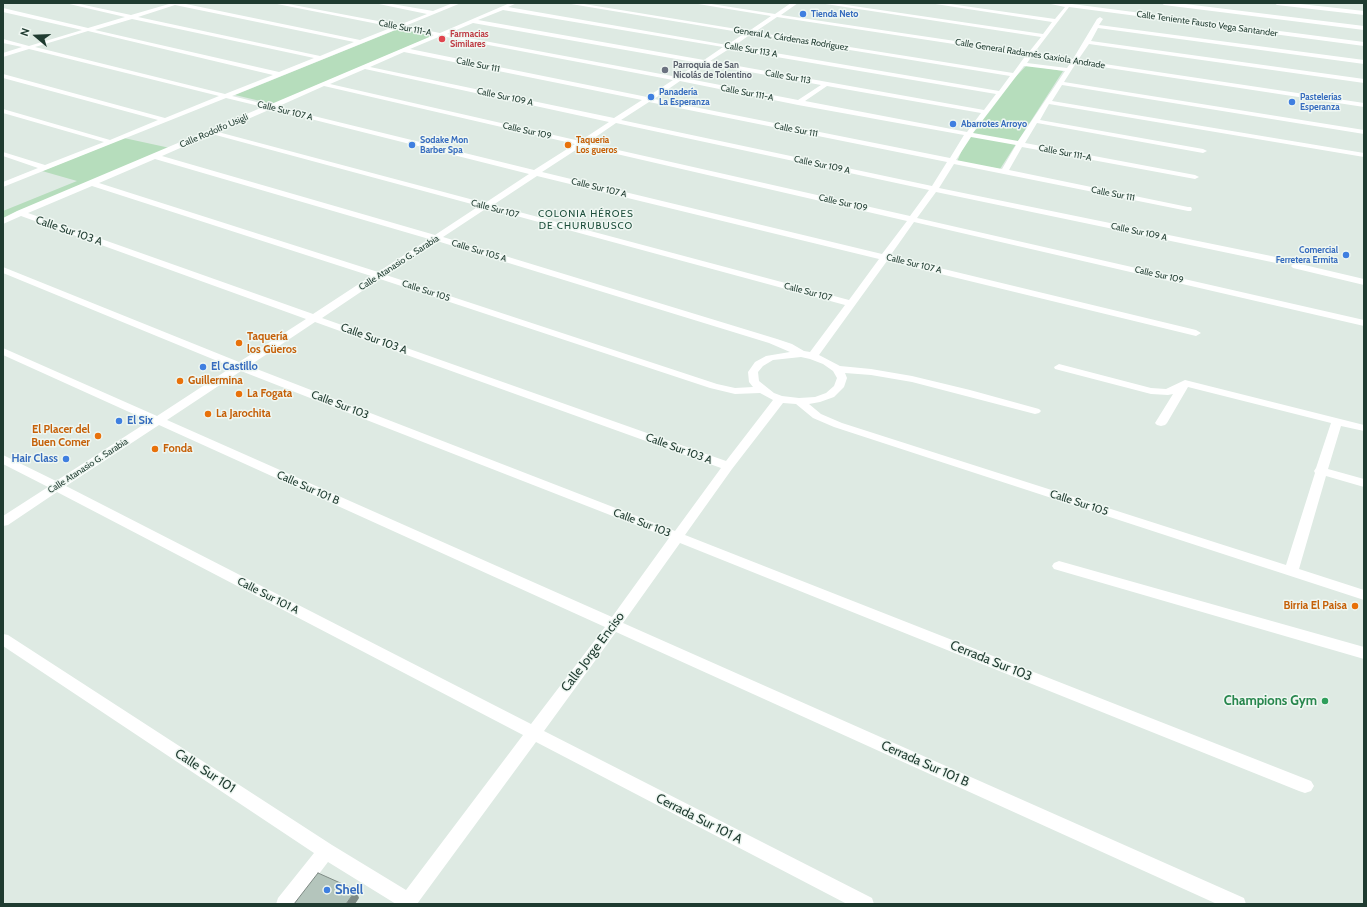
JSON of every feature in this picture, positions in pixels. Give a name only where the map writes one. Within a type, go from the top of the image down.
[{"type":"street","points":[[68,3],[320,58]]},
{"type":"street","points":[[3,55],[133,17],[175,3],[361,42]]},
{"type":"street","name":"Calle Sur 111-A","points":[[275,3],[1195,177]]},
{"type":"street","points":[[377,3],[433,13]]},
{"type":"street","points":[[3,185],[458,3]]},
{"type":"street","name":"Calle Rodolfo Usigli","points":[[3,221],[514,3]]},
{"type":"street","name":"General A. Cárdenas Rodríguez","points":[[568,3],[1013,76]]},
{"type":"street","name":"Calle General Radamés Gaxiola Andrade","points":[[695,3],[1364,105]]},
{"type":"street","name":"Calle Atanasio G. Sarabia","points":[[3,522],[239,366],[486,207],[795,3]]},
{"type":"street","points":[[822,3],[1046,36]]},
{"type":"street","points":[[932,3],[1057,21]]},
{"type":"street","name":"Calle Teniente Fausto Vega Santander","points":[[1049,3],[1069,4],[1364,44]]},
{"type":"street","points":[[1004,172],[1020,144],[1087,42],[1110,3]]},
{"type":"street","points":[[1164,3],[1364,28]]},
{"type":"street","points":[[1277,3],[1364,13]]},
{"type":"street","points":[[813,356],[934,189],[968,135],[1046,36],[1069,4]]},
{"type":"street","name":"Calle Sur 113 A","points":[[502,8],[1000,93]]},
{"type":"street","points":[[3,10],[279,74]]},
{"type":"street","name":"Calle Sur 113","points":[[473,21],[985,112]]},
{"type":"street","points":[[1096,26],[1364,62]]},
{"type":"street","name":"Calle Sur 107 A","points":[[3,41],[536,173],[1196,333]]},
{"type":"street","points":[[1087,42],[1364,81]]},
{"type":"street","name":"Calle Sur 111","points":[[404,50],[1188,209]]},
{"type":"street","points":[[1023,64],[1068,70]]},
{"type":"street","name":"Calle Sur 109 A","points":[[364,66],[934,189],[1281,261]]},
{"type":"street","points":[[3,76],[165,120]]},
{"type":"street","points":[[1060,83],[1364,132]]},
{"type":"street","name":"Calle Sur 109","points":[[322,84],[580,144],[912,218],[1364,323]]},
{"type":"street","points":[[798,103],[826,84]]},
{"type":"street","points":[[1048,102],[1364,155]]},
{"type":"street","points":[[3,111],[111,142]]},
{"type":"street","points":[[1036,121],[1203,151]]},
{"type":"street","name":"Calle Sur 107","points":[[211,132],[486,207],[850,303]]},
{"type":"street","points":[[3,154],[45,168]]},
{"type":"street","name":"Calle Sur 105 A","points":[[154,156],[436,238],[773,341],[788,346],[801,354]]},
{"type":"street","name":"Calle Sur 105","points":[[91,183],[714,386],[735,391],[762,390]]},
{"type":"street","name":"Calle Sur 103 A","points":[[20,214],[315,317],[728,466]]},
{"type":"street","points":[[1296,266],[1364,282]]},
{"type":"street","name":"Calle Sur 103","points":[[3,270],[239,366],[678,537]]},
{"type":"street","name":"Calle Sur 101 B","points":[[3,351],[614,625]]},
{"type":"street","points":[[801,354],[813,356],[827,362],[837,369],[842,378],[839,387],[830,395],[816,400],[799,401],[780,399],[762,390],[754,382],[753,372],[759,364],[770,358],[801,354]]},
{"type":"street","points":[[1059,367],[1151,391],[1168,392],[1185,383],[1364,428]]},
{"type":"street","points":[[837,369],[871,372],[912,379],[1035,411]]},
{"type":"street","points":[[1161,423],[1185,383]]},
{"type":"street","name":"Calle Jorge Enciso","points":[[407,902],[614,625],[728,466],[780,399]]},
{"type":"street","name":"Calle Sur 105","points":[[799,401],[817,416],[838,425],[1364,595]]},
{"type":"street","points":[[1291,571],[1320,472],[1337,421]]},
{"type":"street","name":"Calle Sur 101 A","points":[[3,459],[532,733]]},
{"type":"street","points":[[1320,472],[1364,483]]},
{"type":"street","name":"Cerrada Sur 103","points":[[678,537],[1305,786]]},
{"type":"street","points":[[1058,566],[1364,653]]},
{"type":"street","name":"Cerrada Sur 101 B","points":[[614,625],[1237,904]]},
{"type":"street","name":"Calle Sur 101","points":[[3,639],[326,851],[407,902]]},
{"type":"street","name":"Cerrada Sur 101 A","points":[[532,733],[865,904]]},
{"type":"street","points":[[285,904],[326,851]]},
{"type":"green space","points":[[398,29],[433,36],[273,104],[235,95]]},
{"type":"green space","points":[[1027,65],[1063,71],[1000,169],[957,162],[968,135],[997,96]]},
{"type":"green space","points":[[124,138],[170,148],[3,219],[3,211],[77,181],[42,171]]},
{"type":"building","points":[[318,873],[356,890],[346,904],[294,904]]},
{"type":"place","name":"Tienda Neto","points":[[803,14]]},
{"type":"place","name":"Farmacias Similares","points":[[442,39]]},
{"type":"place","name":"Parroquia de San Nicolás de Tolentino","points":[[665,70]]},
{"type":"place","name":"Panadería La Esperanza","points":[[651,97]]},
{"type":"place","name":"Pastelerías Esperanza","points":[[1292,102]]},
{"type":"place","name":"Abarrotes Arroyo","points":[[953,124]]},
{"type":"place","name":"Sodake Mon Barber Spa","points":[[412,145]]},
{"type":"place","name":"Taqueria Los gueros","points":[[568,145]]},
{"type":"place","name":"Comercial Ferretera Ermita","points":[[1346,255]]},
{"type":"place","name":"Taquería los Güeros","points":[[239,343]]},
{"type":"place","name":"El Castillo","points":[[203,367]]},
{"type":"place","name":"Guillermina","points":[[180,381]]},
{"type":"place","name":"La Fogata","points":[[239,394]]},
{"type":"place","name":"La Jarochita","points":[[208,414]]},
{"type":"place","name":"El Six","points":[[119,421]]},
{"type":"place","name":"El Placer del Buen Comer","points":[[98,436]]},
{"type":"place","name":"Fonda","points":[[155,449]]},
{"type":"place","name":"Hair Class","points":[[66,459]]},
{"type":"place","name":"Birria El Paisa","points":[[1355,606]]},
{"type":"place","name":"Champions Gym","points":[[1325,701]]},
{"type":"place","name":"Shell","points":[[327,890]]},
{"type":"district","name":"COLONIA HÉROES DE CHURUBUSCO","points":[[586,220]]}]
